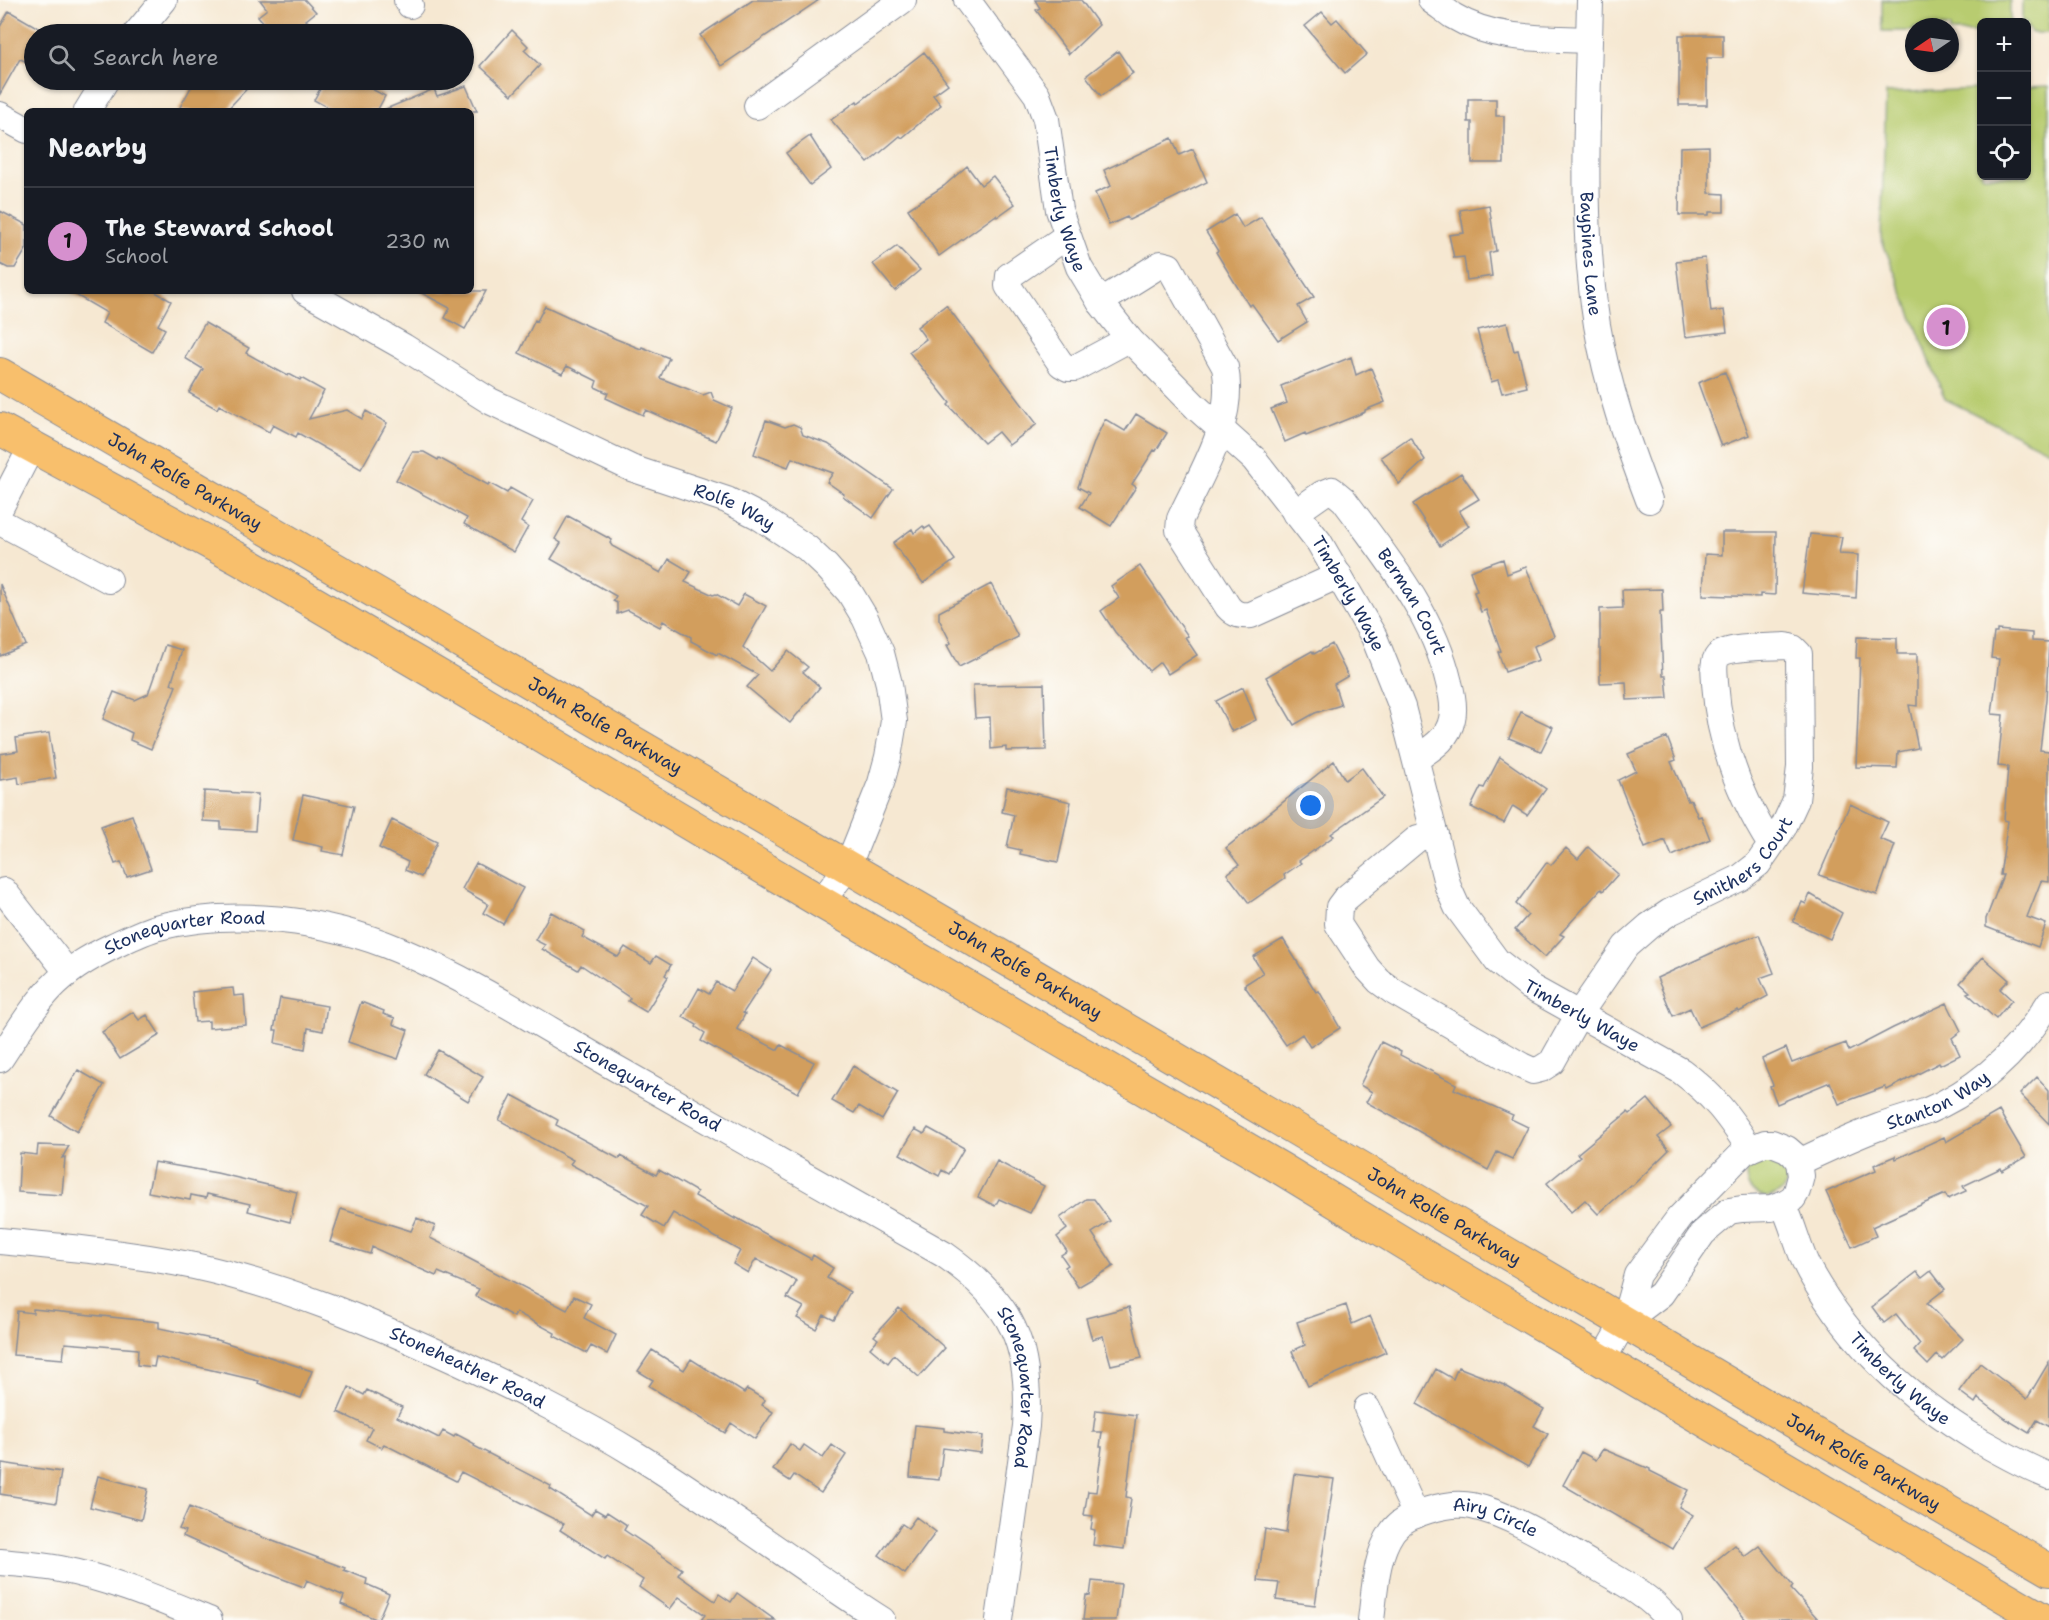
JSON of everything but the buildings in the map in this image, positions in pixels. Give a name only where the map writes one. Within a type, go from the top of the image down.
[{"type":"main road","name":"John Rolfe Parkway","points":[[0,374],[2049,1570]]},
{"type":"main road","points":[[0,429],[241,560],[821,902],[1280,1168],[1423,1255],[2044,1620]]},
{"type":"street","points":[[144,24],[164,0]]},
{"type":"street","points":[[757,106],[903,0]]},
{"type":"street","name":"Timberly Waye","points":[[967,0],[1037,95],[1046,119],[1059,210],[1079,267],[1100,302],[1129,339],[1196,407],[1254,459],[1319,542],[1374,638],[1402,707],[1448,886],[1456,908],[1497,961],[1530,987],[1681,1071],[1694,1081],[1723,1108],[1749,1149]]},
{"type":"street","points":[[1431,0],[1455,17],[1490,32],[1511,37],[1589,40]]},
{"type":"street","name":"Baypines Lane","points":[[1590,0],[1587,216],[1593,294],[1612,394],[1649,500]]},
{"type":"street","points":[[89,108],[100,90]]},
{"type":"street","points":[[0,115],[24,128]]},
{"type":"street","points":[[1067,236],[1009,276],[1008,286],[1061,364],[1068,369],[1075,368],[1129,339]]},
{"type":"street","points":[[1100,302],[1161,264],[1169,266],[1225,367],[1228,380],[1228,405],[1221,430],[1180,519],[1179,530],[1228,607],[1234,613],[1242,616],[1251,615],[1339,575]]},
{"type":"street","name":"Rolfe Way","points":[[310,294],[404,346],[490,401],[631,468],[727,500],[758,516],[807,548],[850,593],[865,618],[880,653],[889,684],[894,721],[881,783],[847,868],[821,902]]},
{"type":"street","points":[[0,508],[32,446]]},
{"type":"street","name":"Berman Court","points":[[1295,513],[1322,494],[1332,490],[1344,500],[1413,596],[1431,630],[1445,666],[1454,709],[1452,721],[1445,735],[1438,744],[1416,759]]},
{"type":"street","points":[[0,522],[109,580]]},
{"type":"street","name":"Smithers Court","points":[[1435,835],[1418,838],[1345,899],[1339,907],[1338,924],[1367,968],[1379,981],[1394,992],[1533,1071],[1552,1062],[1579,1014],[1626,946],[1670,912],[1740,878],[1758,864],[1783,828],[1796,800],[1800,767],[1799,654],[1793,648],[1786,646],[1728,651],[1718,656],[1714,666],[1716,701],[1724,742],[1751,815],[1771,845]]},
{"type":"street","points":[[1,891],[68,974]]},
{"type":"street","name":"Stonequarter Road","points":[[0,1059],[35,1007],[52,987],[91,956],[139,933],[193,920],[243,917],[304,923],[342,931],[386,945],[434,966],[484,993],[945,1255],[985,1286],[1015,1331],[1026,1364],[1029,1395],[999,1620]]},
{"type":"street","name":"Stanton Way","points":[[1799,1162],[1878,1127],[1928,1110],[1962,1092],[2010,1056],[2034,1028],[2049,1003]]},
{"type":"street","points":[[1603,1359],[1624,1322],[1637,1275],[1663,1237],[1695,1201],[1749,1149],[1765,1143],[1779,1145],[1794,1155],[1799,1162],[1801,1176],[1793,1198],[1771,1208],[1729,1211],[1703,1233],[1661,1294],[1624,1322]]},
{"type":"street","name":"Timberly Waye","points":[[1783,1204],[1801,1254],[1829,1304],[1861,1346],[1882,1368],[1908,1392],[1959,1428],[2022,1466],[2049,1476]]},
{"type":"street","name":"Stoneheather Road","points":[[0,1241],[106,1251],[195,1266],[300,1295],[388,1330],[515,1389],[592,1429],[706,1499],[882,1620]]},
{"type":"street","points":[[1367,1408],[1416,1515]]},
{"type":"street","name":"Airy Circle","points":[[1371,1620],[1378,1568],[1383,1549],[1393,1530],[1406,1518],[1449,1506],[1471,1506],[1498,1515],[1551,1540],[1643,1595],[1669,1620]]},
{"type":"street","points":[[0,1562],[59,1569],[111,1582],[140,1591],[209,1620]]},
{"type":"green space","points":[[1882,0],[2010,0],[2010,18],[1977,18],[1977,32],[1959,32],[1959,18],[1905,18],[1905,31],[1882,31]]},
{"type":"green space","points":[[2022,0],[2049,0],[2049,33],[2032,33],[2031,18],[2022,18]]},
{"type":"green space","points":[[2049,86],[2049,451],[1945,399],[1881,238],[1886,93],[1977,89],[1977,180],[2031,180],[2031,87]]},
{"type":"green space","points":[[1767,1155],[1782,1161],[1788,1176],[1782,1191],[1767,1197],[1752,1191],[1746,1176],[1752,1161]]},
{"type":"place","name":"The Steward School","points":[[1946,327]]}]
